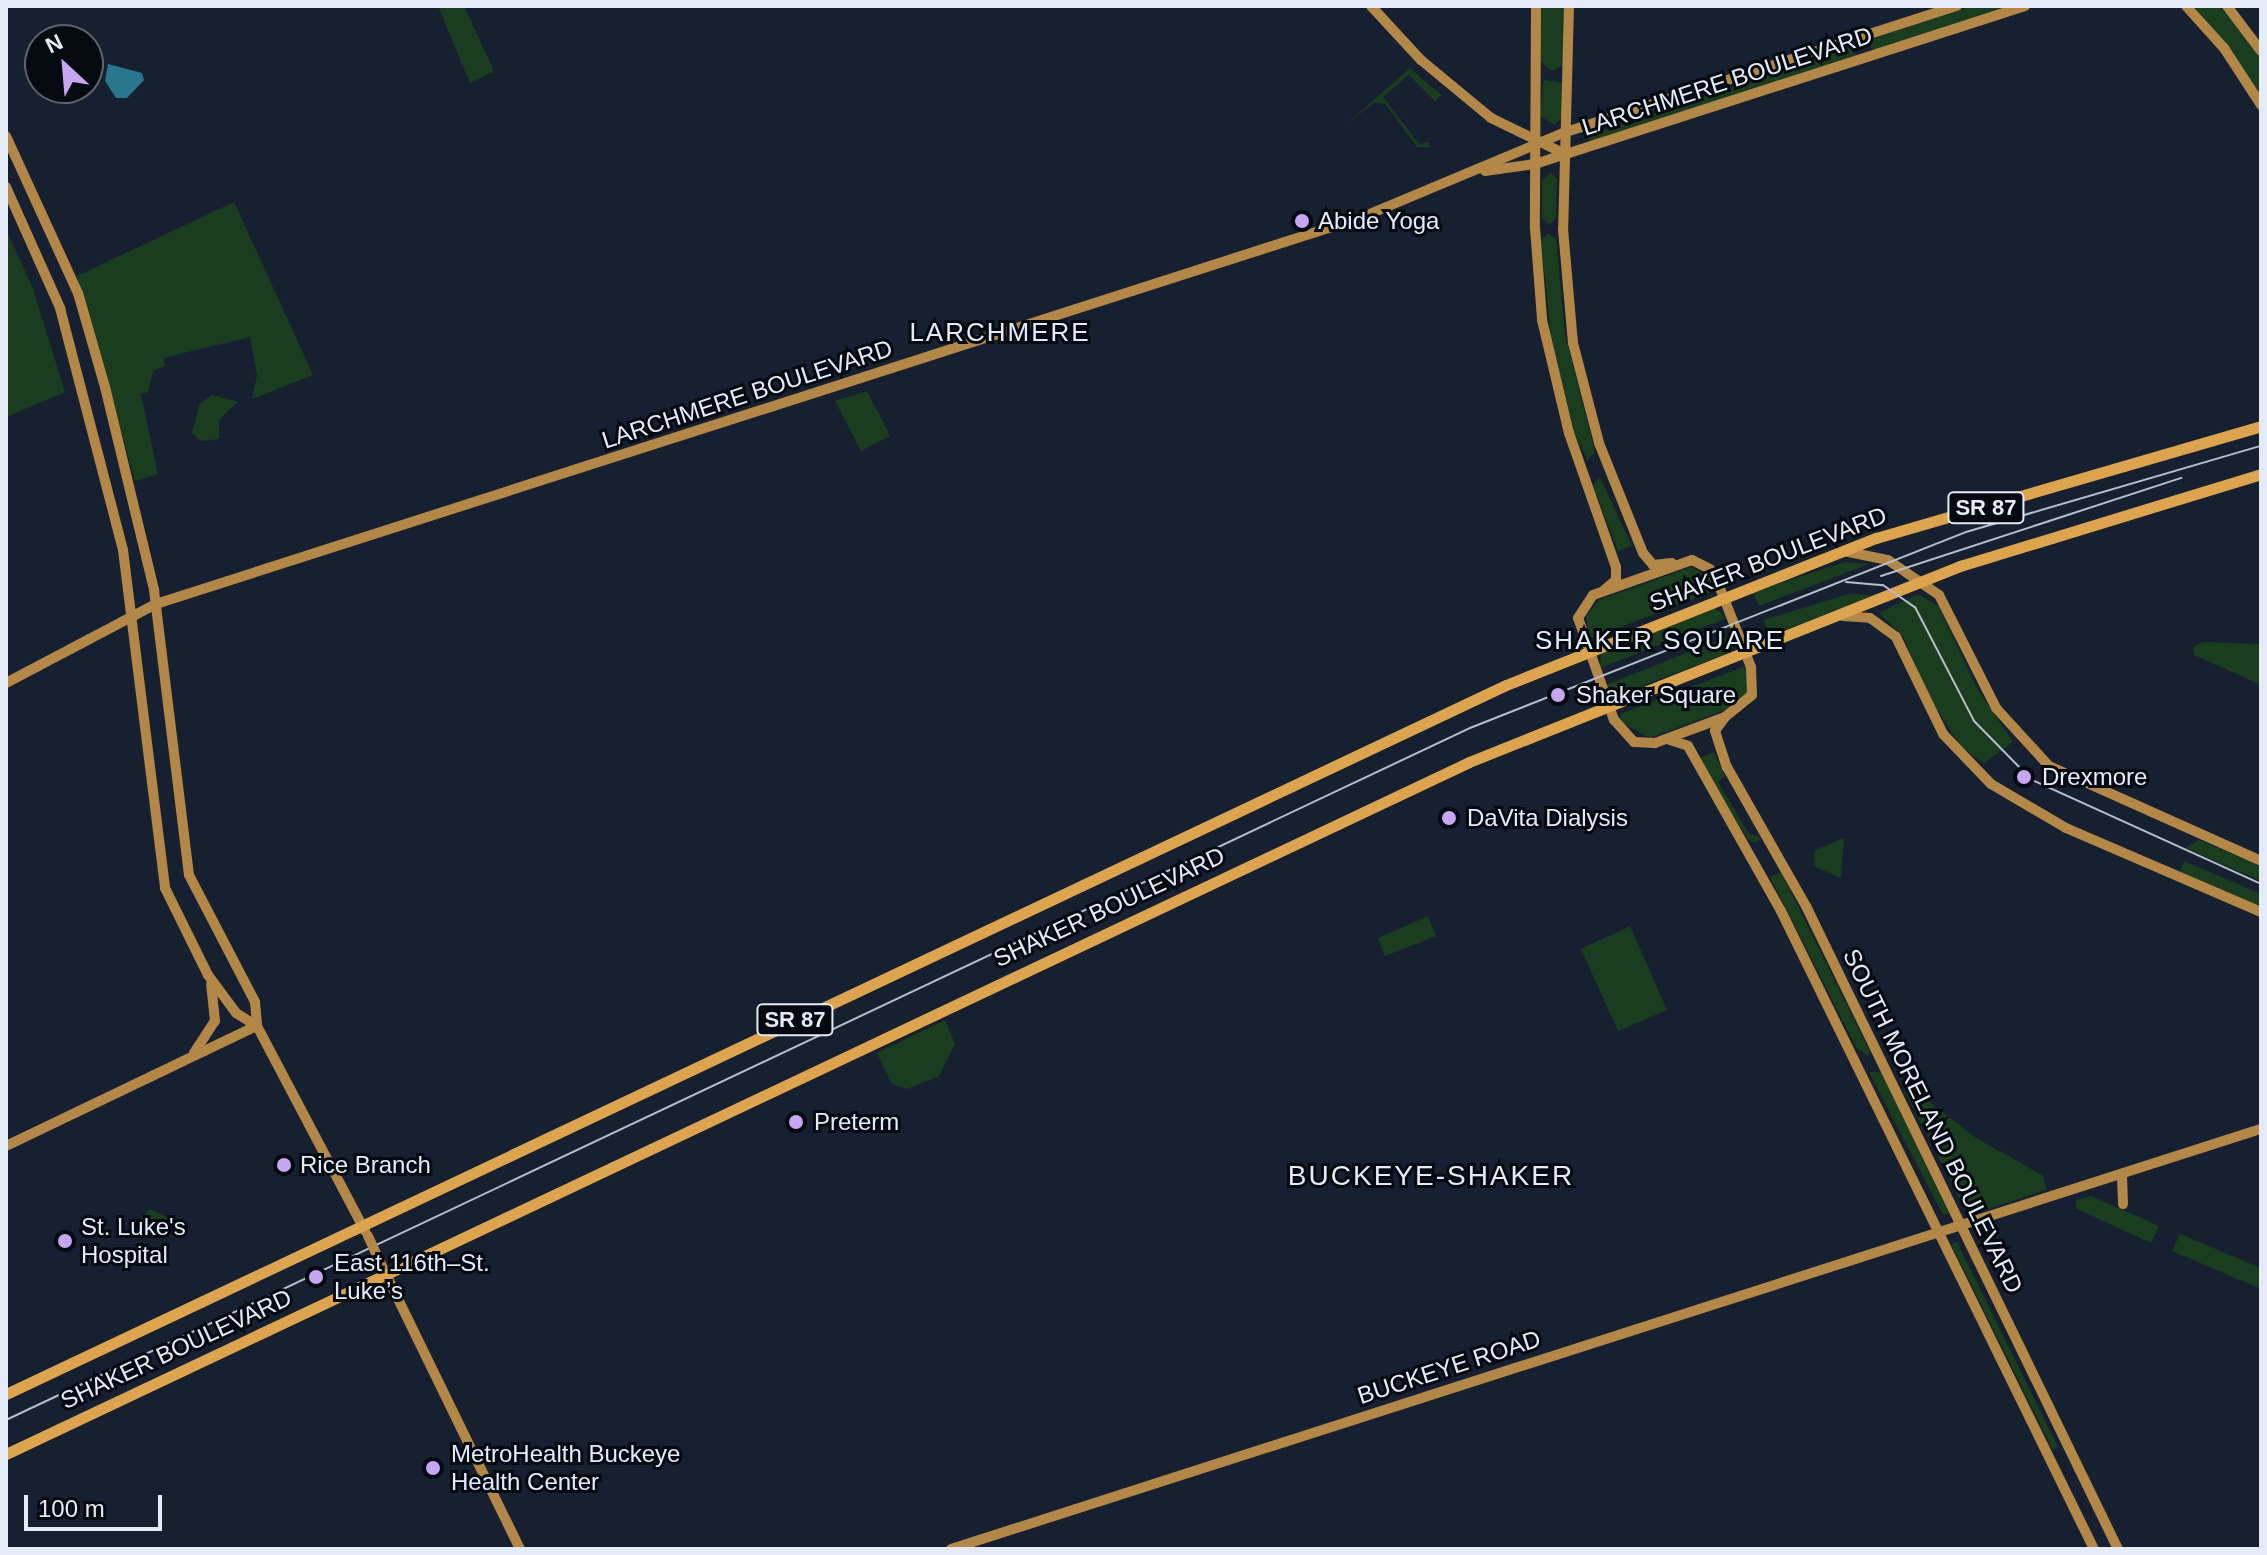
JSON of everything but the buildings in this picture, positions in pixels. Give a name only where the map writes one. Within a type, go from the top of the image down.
[{"type":"main road","points":[[1371,6],[1430,67],[1491,118],[1534,144],[1565,153]]},
{"type":"main road","points":[[1536,6],[1534,144],[1542,320],[1569,433],[1616,567],[1616,580],[1586,601],[1578,618],[1587,652],[1609,707],[1634,742],[1667,739],[1725,717],[1752,695],[1745,652],[1724,598],[1707,566],[1653,565],[1643,553],[1585,397],[1567,297],[1565,153],[1569,6]]},
{"type":"main road","name":"LARCHMERE BOULEVARD","points":[[6,683],[156,604],[1360,218],[1484,171],[1534,144],[1566,132],[1957,6]]},
{"type":"main road","name":"LARCHMERE BOULEVARD","points":[[1484,171],[1535,164],[2025,6]]},
{"type":"main road","points":[[2186,6],[2224,48],[2261,105]]},
{"type":"main road","points":[[2227,6],[2261,51]]},
{"type":"main road","points":[[6,136],[84,311],[156,604],[183,856],[255,1002],[257,1026],[387,1273],[520,1549]]},
{"type":"main road","points":[[6,187],[69,335],[135,613],[159,863],[208,975],[236,1013],[257,1026]]},
{"type":"main road","name":"SHAKER BOULEVARD","points":[[6,1394],[365,1231],[1372,746],[1587,652],[1843,551],[2261,426]]},
{"type":"main road","name":"SHAKER BOULEVARD","points":[[6,1454],[1379,803],[1922,581],[2261,474]]},
{"type":"main road","points":[[1843,551],[1888,560],[1922,581],[1944,602],[1996,708],[2041,759],[2083,786],[2261,861]]},
{"type":"main road","points":[[1604,590],[1672,563]]},
{"type":"main road","points":[[1837,617],[1870,618],[1896,637],[1943,734],[1991,784],[2063,827],[2261,912]]},
{"type":"main road","name":"SOUTH MORELAND BOULEVARD","points":[[1725,717],[1715,731],[1727,767],[1806,906],[2118,1549]]},
{"type":"main road","name":"SOUTH MORELAND BOULEVARD","points":[[1667,739],[1688,746],[1781,911],[2094,1549]]},
{"type":"main road","points":[[190,1056],[216,1017],[208,975]]},
{"type":"main road","points":[[6,1146],[257,1026]]},
{"type":"main road","name":"BUCKEYE ROAD","points":[[951,1549],[2261,1129]]},
{"type":"main road","points":[[2122,1175],[2123,1204]]},
{"type":"green space","points":[[438,6],[464,6],[494,71],[470,83]]},
{"type":"green space","points":[[1539,6],[1565,6],[1563,65],[1552,71],[1539,60]]},
{"type":"green space","points":[[1973,6],[2017,6],[1876,51],[1870,47],[1874,38]]},
{"type":"green space","points":[[2194,6],[2220,6],[2253,46],[2261,59],[2261,96]]},
{"type":"green space","points":[[1850,47],[1856,55],[1592,141],[1585,137]]},
{"type":"green space","points":[[1410,68],[1441,95],[1435,101],[1409,75],[1383,97],[1420,145],[1428,141],[1430,147],[1417,147],[1385,104],[1375,102],[1348,123]]},
{"type":"green space","points":[[1544,80],[1564,83],[1563,116],[1555,125],[1540,116]]},
{"type":"green space","points":[[1551,172],[1557,179],[1556,219],[1549,224],[1542,218],[1542,181]]},
{"type":"green space","points":[[234,202],[313,375],[252,399],[257,375],[250,337],[163,358],[165,366],[153,371],[148,392],[141,394],[158,474],[135,481],[77,276]]},
{"type":"green space","points":[[6,230],[32,286],[65,392],[6,417]]},
{"type":"green space","points":[[1548,233],[1556,239],[1565,335],[1595,451],[1588,461],[1573,430],[1551,336],[1541,241]]},
{"type":"green space","points":[[867,391],[890,436],[861,451],[835,401]]},
{"type":"green space","points":[[213,395],[238,402],[219,420],[219,439],[201,441],[192,433],[200,403]]},
{"type":"green space","points":[[1600,477],[1632,546],[1618,551],[1593,485]]},
{"type":"green space","points":[[1845,562],[1869,564],[1759,606],[1753,592]]},
{"type":"green space","name":"Shaker Square","points":[[1691,567],[1710,578],[1714,591],[1590,639],[1586,616],[1599,600]]},
{"type":"green space","points":[[1848,594],[1874,595],[1770,636],[1764,620]]},
{"type":"green space","points":[[1918,594],[1938,606],[1978,690],[2013,742],[1984,763],[1961,747],[1928,695],[1903,636],[1879,613]]},
{"type":"green space","points":[[1715,608],[1727,618],[1600,668],[1601,654]]},
{"type":"green space","points":[[1734,634],[1736,646],[1723,655],[1615,696],[1606,685]]},
{"type":"green space","points":[[2203,642],[2261,644],[2261,685],[2194,655],[2193,647]]},
{"type":"green space","name":"Shaker Square","points":[[1746,666],[1747,693],[1725,710],[1650,738],[1621,722],[1620,714]]},
{"type":"green space","points":[[1714,752],[1725,776],[1718,782],[1749,834],[1760,837],[1758,842],[1750,842],[1710,780],[1700,758]]},
{"type":"green space","points":[[1844,838],[1841,878],[1814,866],[1815,850]]},
{"type":"green space","points":[[2199,840],[2261,866],[2261,881],[2185,848]]},
{"type":"green space","points":[[2184,861],[2261,894],[2261,907],[2180,873]]},
{"type":"green space","points":[[1781,872],[1870,1052],[1869,1056],[1857,1049],[1770,877]]},
{"type":"green space","points":[[1428,916],[1436,936],[1385,956],[1378,938]]},
{"type":"green space","points":[[1630,926],[1667,1010],[1618,1031],[1581,949]]},
{"type":"green space","points":[[945,1020],[955,1044],[939,1076],[907,1089],[892,1084],[877,1053]]},
{"type":"green space","points":[[1869,1072],[1881,1072],[1949,1214],[1943,1215]]},
{"type":"green space","points":[[1907,1084],[1976,1138],[2042,1175],[2047,1189],[1977,1213],[1965,1209],[1904,1090]]},
{"type":"green space","points":[[2091,1196],[2159,1226],[2151,1243],[2077,1209],[2075,1201]]},
{"type":"green space","points":[[150,1209],[172,1219],[156,1231],[133,1235],[132,1227]]},
{"type":"green space","points":[[2180,1234],[2261,1268],[2261,1289],[2172,1251]]},
{"type":"green space","points":[[1957,1242],[2058,1447],[2053,1450],[1951,1244]]},
{"type":"water","points":[[108,64],[142,73],[144,80],[127,98],[116,98],[105,81]]},
{"type":"tram line","points":[[6,1420],[1470,728],[1966,532],[2261,446]]},
{"type":"tram line","points":[[1881,576],[2181,478]]},
{"type":"tram line","points":[[1846,582],[1883,585],[1915,607],[1974,721],[2032,780],[2261,884]]},
{"type":"place","name":"Abide Yoga","points":[[1302,221]]},
{"type":"place","name":"Shaker Square","points":[[1558,695]]},
{"type":"place","name":"Drexmore","points":[[2024,777]]},
{"type":"place","name":"DaVita Dialysis","points":[[1449,818]]},
{"type":"place","name":"Preterm","points":[[796,1122]]},
{"type":"place","name":"Rice Branch","points":[[284,1165]]},
{"type":"place","name":"St. Luke's Hospital","points":[[65,1241]]},
{"type":"place","name":"East 116th–St. Luke’s","points":[[316,1277]]},
{"type":"place","name":"MetroHealth Buckeye Health Center","points":[[433,1468]]},
{"type":"district","name":"LARCHMERE","points":[[1000,333]]},
{"type":"district","name":"SHAKER SQUARE","points":[[1660,641]]},
{"type":"district","name":"BUCKEYE-SHAKER","points":[[1431,1176]]}]
